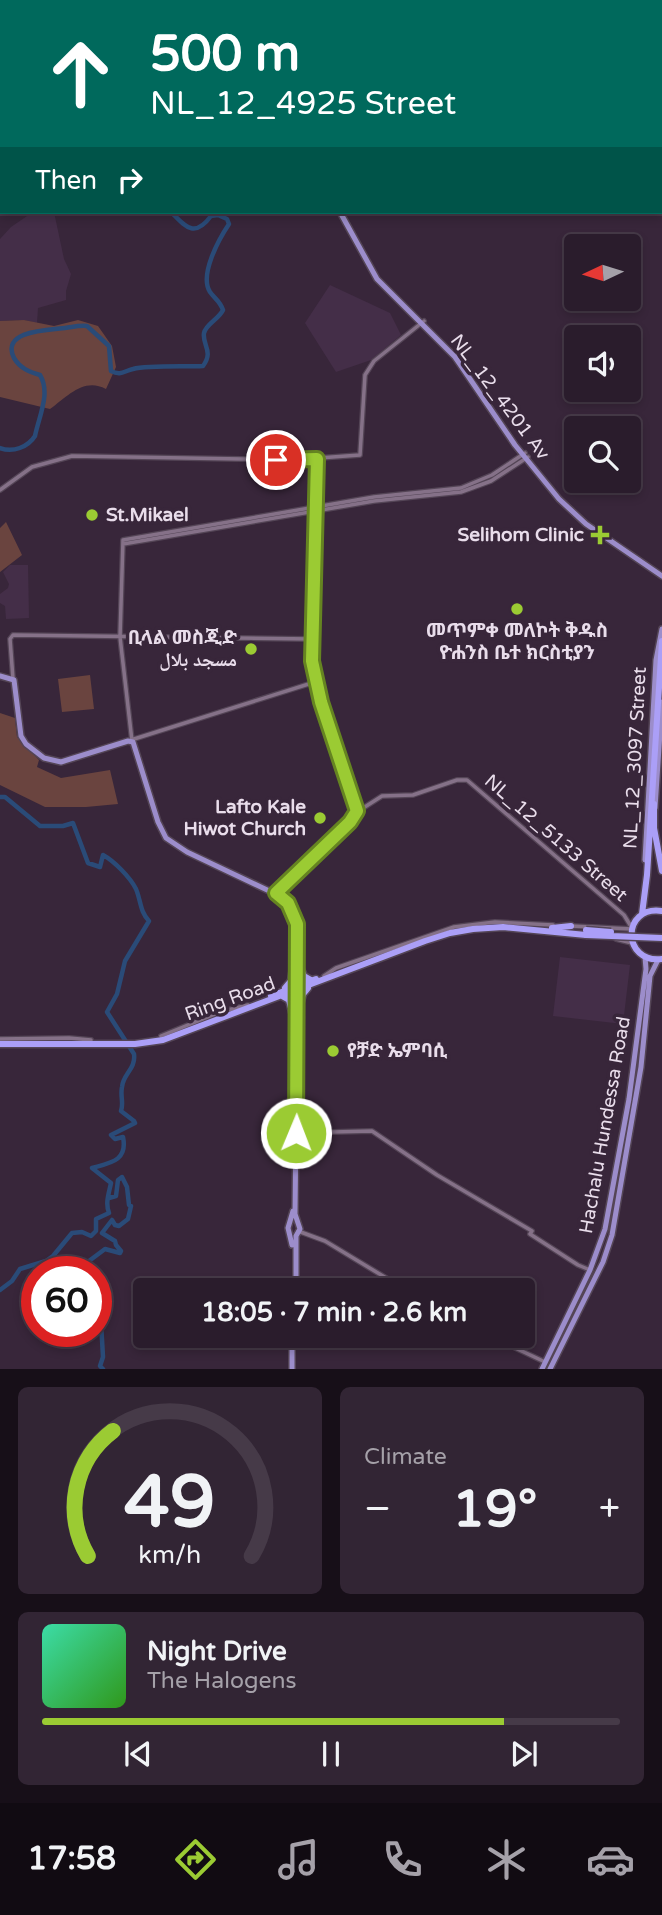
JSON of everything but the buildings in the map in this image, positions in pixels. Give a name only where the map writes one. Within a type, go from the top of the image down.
[{"type":"highway","points":[[660,960],[645,957],[637,951],[633,943],[632,928],[639,917],[645,889],[662,641]]},
{"type":"highway","points":[[662,665],[654,796],[654,828],[662,871]]},
{"type":"highway","points":[[639,917],[650,911],[662,911]]},
{"type":"highway","name":"Ring Road","points":[[0,1043],[121,1042],[162,1038],[452,930],[497,924],[662,936]]},
{"type":"highway","points":[[552,930],[571,926]]},
{"type":"highway","points":[[552,930],[570,936]]},
{"type":"highway","points":[[295,1015],[303,994],[312,982],[296,965]]},
{"type":"highway","points":[[295,1015],[289,1000],[281,994],[291,981],[296,965]]},
{"type":"main road","name":"NL_12_4201 Av","points":[[343,214],[377,279],[464,364],[526,456],[572,509],[662,575]]},
{"type":"main road","name":"NL_12_3097 Street","points":[[645,889],[656,660],[662,629]]},
{"type":"main road","points":[[0,677],[13,680],[22,740],[37,753],[58,762],[132,743],[140,738]]},
{"type":"main road","points":[[655,811],[662,702]]},
{"type":"main road","points":[[132,743],[158,829],[168,844],[276,894],[286,904],[293,919],[296,965],[294,1278]]},
{"type":"main road","name":"Hachalu Hundessa Road","points":[[542,1369],[600,1247],[614,1203],[632,1101],[645,957]]},
{"type":"main road","points":[[632,1101],[648,1008],[650,976],[660,960]]},
{"type":"main road","points":[[551,1367],[608,1249],[614,1203]]},
{"type":"main road","points":[[294,1348],[294,1369]]},
{"type":"street","points":[[0,490],[32,467],[72,456],[317,459],[360,455],[364,379],[374,361],[423,322]]},
{"type":"street","points":[[132,743],[120,637],[123,542],[315,510],[374,497],[461,488],[526,456]]},
{"type":"street","points":[[276,894],[355,817],[357,811],[315,682],[312,661],[317,459]]},
{"type":"street","points":[[13,680],[12,635],[312,639]]},
{"type":"street","points":[[140,738],[315,682]]},
{"type":"street","name":"NL_12_5133 Street","points":[[357,811],[382,796],[423,793],[457,780],[470,782],[624,915]]},
{"type":"street","points":[[624,915],[639,917]]},
{"type":"street","points":[[324,978],[336,968],[454,927],[495,922],[632,928],[624,915]]},
{"type":"street","points":[[620,929],[627,920]]},
{"type":"street","points":[[324,978],[339,976],[441,938],[465,933],[500,930],[617,939],[633,943]]},
{"type":"street","points":[[294,1133],[372,1131],[394,1148],[532,1231],[530,1234],[566,1258],[590,1270]]},
{"type":"street","points":[[296,1229],[325,1241],[386,1278]]},
{"type":"street","points":[[517,1348],[551,1367]]},
{"type":"shaded area","points":[[30,214],[54,214],[64,259],[71,274],[66,300],[38,308],[37,323],[24,320],[0,321],[0,239],[11,227]]},
{"type":"shaded area","points":[[330,285],[390,313],[401,335],[371,360],[336,372],[305,323]]},
{"type":"shaded area","points":[[24,320],[54,326],[78,320],[98,326],[112,346],[116,367],[106,389],[90,385],[83,387],[50,409],[0,397],[0,321]]},
{"type":"shaded area","points":[[6,522],[22,555],[0,572],[0,528]]},
{"type":"shaded area","points":[[10,565],[28,565],[29,618],[6,619],[5,606],[0,603],[0,594],[9,584],[3,572]]},
{"type":"shaded area","points":[[90,675],[94,709],[62,712],[58,679]]},
{"type":"shaded area","points":[[0,713],[15,718],[17,737],[39,760],[37,767],[61,778],[110,770],[118,804],[45,807],[0,785]]},
{"type":"shaded area","points":[[560,957],[630,965],[623,1024],[553,1016]]},
{"type":"waterway","points":[[0,448],[15,449],[28,443],[35,436],[41,413],[44,389],[40,375],[19,364],[12,349],[14,342],[29,333],[87,326],[109,346],[111,371],[117,373],[148,367],[203,366],[208,356],[204,333],[223,310],[210,292],[207,276],[216,248],[229,224],[227,219],[218,215],[211,216],[195,229],[185,225],[173,214]]},
{"type":"waterway","points":[[0,797],[5,797],[40,826],[73,823],[88,863],[100,867],[103,855],[117,865],[133,884],[149,921],[125,961],[117,994],[107,1012],[134,1054],[133,1064],[123,1082],[121,1111],[135,1123],[111,1135],[115,1139],[123,1137],[124,1145],[120,1156],[116,1160],[92,1168],[111,1183],[107,1202],[109,1213],[96,1219],[96,1231],[91,1236],[82,1232],[72,1233],[53,1256],[20,1269],[12,1281],[0,1290]]},
{"type":"waterway","points":[[96,1256],[105,1249],[120,1253],[121,1251],[115,1241],[102,1233],[112,1220],[119,1226],[128,1219],[131,1206],[122,1177],[118,1180],[116,1196],[109,1198]]},
{"type":"waterway","points":[[102,1347],[100,1366],[103,1369]]},
{"type":"place","name":"St.Mikael","points":[[92,515]]},
{"type":"place","name":"Selihom Clinic","points":[[600,535]]},
{"type":"place","name":"መጥምቀ መለኮት ቅዱስ ዮሐንስ ቤተ ክርስቲያን","points":[[517,609]]},
{"type":"place","name":"ቢላል መስጂድ مسجد بلال","points":[[251,649]]},
{"type":"place","name":"Lafto Kale Hiwot Church","points":[[320,818]]},
{"type":"place","name":"የቻድ ኤምባሲ","points":[[333,1051]]},
{"type":"route","points":[[276,460],[317,459],[313,528],[312,661],[321,702],[357,811],[355,817],[330,843],[276,893],[288,903],[297,924],[296,1133]]}]
